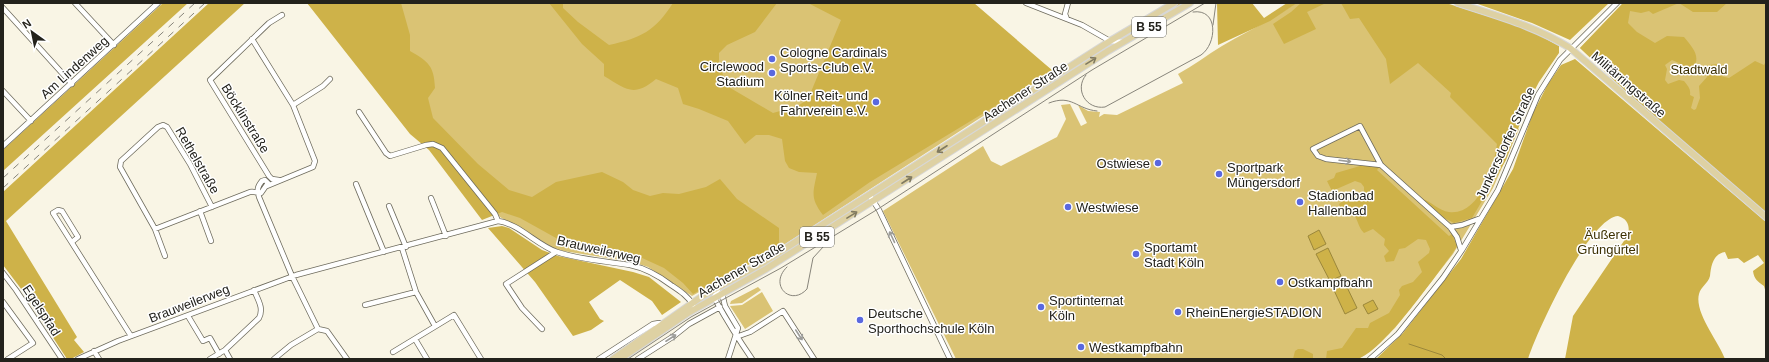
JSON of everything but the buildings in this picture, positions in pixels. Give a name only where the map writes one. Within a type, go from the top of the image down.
[{"type":"main road","name":"Aachener Straße","points":[[620,359],[694,306],[704,295],[760,273],[1110,41],[1174,3]]},
{"type":"main road","name":"Aachener Straße","points":[[872,198],[1108,51],[1190,3]]},
{"type":"main road","name":"Militärringstraße","points":[[1458,3],[1530,26],[1551,36],[1570,48],[1766,216]]},
{"type":"main road","name":"Aachener Straße","points":[[613,359],[660,325],[694,306],[714,298],[720,290]]},
{"type":"street","points":[[75,3],[114,45]]},
{"type":"street","points":[[1026,3],[1096,32],[1110,41],[1123,42]]},
{"type":"street","points":[[1066,19],[1065,14],[1068,3]]},
{"type":"street","name":"Junkersdorfer Straße","points":[[1370,359],[1398,334],[1443,278],[1462,250],[1502,182],[1538,95],[1560,60],[1570,48],[1617,3]]},
{"type":"street","name":"Am Lindenweg","points":[[3,146],[114,45],[155,4]]},
{"type":"street","points":[[3,8],[72,84]]},
{"type":"street","points":[[250,192],[262,193],[266,187],[315,164],[293,105],[252,39],[269,23],[282,15]]},
{"type":"street","name":"Böcklinstraße","points":[[252,39],[212,76],[210,80],[268,174],[272,179],[279,180]]},
{"type":"street","points":[[1108,51],[1110,41]]},
{"type":"street","points":[[293,105],[323,86],[330,79]]},
{"type":"street","points":[[3,91],[31,121]]},
{"type":"street","points":[[359,112],[386,153],[390,156],[426,145],[433,144],[442,148],[495,214],[498,221]]},
{"type":"street","name":"Rethelstraße","points":[[155,229],[119,164],[163,124],[167,127],[190,164],[212,207]]},
{"type":"street","points":[[1381,165],[1321,158],[1313,149],[1360,126],[1381,165],[1450,227],[1457,237],[1462,250]]},
{"type":"street","name":"Böcklinstraße","points":[[264,168],[258,192],[292,276]]},
{"type":"street","points":[[262,203],[268,174]]},
{"type":"street","points":[[165,256],[155,229],[250,192],[265,180],[266,187]]},
{"type":"street","points":[[356,184],[384,252]]},
{"type":"street","points":[[431,198],[446,236]]},
{"type":"street","points":[[872,198],[950,359]]},
{"type":"street","points":[[389,206],[404,247],[416,292],[436,326]]},
{"type":"street","points":[[72,242],[78,237],[62,212],[58,210],[53,213],[131,336]]},
{"type":"street","points":[[200,211],[212,241]]},
{"type":"street","points":[[1450,227],[1462,225],[1481,218]]},
{"type":"street","name":"Brauweilerweg","points":[[78,359],[131,336],[292,276],[498,221],[511,226],[539,244],[556,252],[584,259],[631,265],[645,270],[676,288],[694,306]]},
{"type":"street","points":[[542,329],[522,308],[506,284],[556,252]]},
{"type":"street","name":"Egelspfad","points":[[3,273],[25,302],[62,359]]},
{"type":"street","points":[[292,276],[318,329]]},
{"type":"street","points":[[210,359],[225,350],[251,327],[262,313],[254,290]]},
{"type":"street","points":[[720,290],[725,306],[737,325],[738,331],[728,359]]},
{"type":"street","points":[[366,304],[416,292]]},
{"type":"street","points":[[704,295],[714,298],[725,306]]},
{"type":"street","points":[[714,298],[729,321],[736,336],[752,359]]},
{"type":"street","points":[[3,302],[32,343],[7,359],[3,357]]},
{"type":"street","name":"Aachener Straße","points":[[638,359],[674,336],[689,324],[720,308]]},
{"type":"street","points":[[736,336],[750,332],[783,311],[814,359]]},
{"type":"street","points":[[393,352],[454,315],[481,359]]},
{"type":"street","points":[[188,316],[203,341],[210,338],[219,354]]},
{"type":"street","name":"Aachener Straße","points":[[599,359],[654,324],[660,325]]},
{"type":"street","points":[[274,359],[279,354],[318,329],[327,331],[345,358]]},
{"type":"street","points":[[415,339],[427,359]]},
{"type":"street","points":[[225,350],[230,359]]},
{"type":"street","points":[[94,351],[99,359]]},
{"type":"green space","points":[[307,3],[973,3],[1027,51],[1053,71],[779,248],[692,296],[648,267],[633,262],[557,250],[500,217],[443,148]]},
{"type":"green space","points":[[1180,3],[1185,3],[1121,40],[1118,40]]},
{"type":"green space","name":"Sportpark Müngersdorf","points":[[1296,3],[1367,3],[1486,106],[1519,129],[1493,188],[1453,254],[1395,328],[1365,355],[1358,359],[956,359],[883,211],[983,146],[991,161],[1001,166],[1057,137],[1066,119],[1061,105],[1070,104],[1081,126],[1087,123],[1078,105],[1088,111],[1100,112],[1099,117],[1104,114],[1117,115],[1183,83],[1178,74],[1222,46],[1278,15]]},
{"type":"green space","name":"Stadtwald","points":[[1623,3],[1766,3],[1766,214],[1669,132],[1580,48]]},
{"type":"green space","points":[[970,133],[972,136],[875,197],[874,195]]},
{"type":"green space","points":[[865,201],[866,203],[766,267],[764,265]]},
{"type":"green space","points":[[758,287],[761,290],[742,303],[730,304],[731,301]]},
{"type":"green space","points":[[762,292],[773,311],[745,329],[730,306],[742,305]]},
{"type":"shaded area","points":[[163,3],[188,3],[3,171],[3,150]]},
{"type":"shaded area","points":[[209,3],[245,3],[6,221],[77,337],[74,340],[84,352],[71,359],[67,359],[22,290],[3,265],[3,192]]},
{"type":"shaded area","points":[[307,3],[401,3],[410,35],[410,51],[422,58],[432,70],[435,88],[428,98],[433,118],[478,164],[509,190],[532,197],[556,182],[602,172],[623,182],[633,190],[650,196],[663,193],[679,194],[706,187],[720,179],[737,199],[779,228],[779,248],[693,294],[683,283],[664,268],[640,257],[609,249],[565,243],[520,218],[502,212],[482,220],[429,150],[410,134]]},
{"type":"shaded area","points":[[549,3],[563,3],[563,8],[578,22],[609,45],[639,36],[646,32],[660,20],[673,3],[777,3],[755,32],[727,45],[719,53],[719,64],[727,86],[773,113],[798,106],[808,99],[841,20],[808,3],[974,3],[1053,71],[870,182],[823,215],[814,200],[814,186],[817,173],[799,172],[789,168],[785,161],[782,139],[769,135],[756,135],[745,144],[728,121],[683,104],[678,88],[656,79],[648,85],[635,90],[630,90],[618,85],[604,76],[604,64],[582,44]]},
{"type":"shaded area","points":[[1217,3],[1252,3],[1264,18],[1287,3],[1297,3],[1270,21],[1218,45]]},
{"type":"shaded area","points":[[1301,3],[1326,3],[1307,12],[1316,29],[1284,44],[1273,24]]},
{"type":"shaded area","points":[[1341,3],[1446,3],[1528,29],[1559,46],[1559,53],[1539,82],[1528,103],[1506,160],[1472,218],[1454,223],[1438,215],[1422,199],[1442,210],[1449,212],[1460,211],[1469,206],[1484,188],[1493,164],[1497,144],[1450,97],[1451,93],[1418,63],[1390,84],[1386,59],[1359,18],[1350,19]]},
{"type":"shaded area","points":[[1475,3],[1609,3],[1570,40],[1532,23]]},
{"type":"shaded area","name":"Stadtwald","points":[[1623,3],[1679,3],[1653,14],[1649,11],[1641,13],[1630,11],[1628,23],[1637,32],[1655,43],[1667,36],[1684,37],[1695,53],[1695,65],[1692,70],[1685,71],[1679,63],[1672,60],[1665,65],[1667,69],[1665,80],[1668,84],[1679,80],[1684,81],[1690,89],[1690,95],[1694,97],[1691,108],[1694,110],[1696,109],[1700,98],[1699,86],[1707,77],[1709,65],[1717,64],[1719,69],[1717,75],[1729,78],[1755,61],[1764,65],[1766,61],[1766,214],[1669,132],[1580,48]]},
{"type":"shaded area","points":[[1679,3],[1727,3],[1717,12],[1693,12]]},
{"type":"shaded area","name":"Äußerer Grüngürtel","points":[[1575,59],[1766,222],[1766,293],[1764,286],[1754,276],[1753,271],[1764,263],[1758,255],[1744,263],[1738,258],[1728,259],[1725,252],[1718,255],[1713,261],[1709,279],[1699,294],[1698,302],[1703,318],[1725,359],[1565,359],[1573,316],[1628,235],[1628,223],[1618,216],[1606,222],[1593,235],[1579,255],[1553,302],[1528,359],[1376,359],[1403,333],[1461,259],[1513,169],[1533,113],[1548,84],[1561,65]]},
{"type":"shaded area","points":[[1360,166],[1380,166],[1377,170],[1449,236],[1452,234],[1457,246],[1407,313],[1379,344],[1367,354],[1356,359],[1326,359],[1327,351],[1342,348],[1356,328],[1368,328],[1370,323],[1389,313],[1400,295],[1399,290],[1402,286],[1413,282],[1422,272],[1418,262],[1429,253],[1430,249],[1426,240],[1418,239],[1405,248],[1399,249],[1394,261],[1386,262],[1384,256],[1389,251],[1384,245],[1385,239],[1373,229],[1364,233],[1354,215],[1349,216],[1341,209],[1339,204],[1347,198],[1364,192],[1364,187],[1361,183],[1355,181],[1332,191],[1327,181],[1334,178],[1336,173]]},
{"type":"shaded area","points":[[502,226],[509,228],[542,250],[558,256],[633,272],[649,277],[681,302],[662,315],[652,301],[620,280],[589,302],[600,319],[604,321],[591,330],[573,336],[535,282],[488,228]]},
{"type":"shaded area","points":[[1319,230],[1326,244],[1314,250],[1308,236]]},
{"type":"shaded area","points":[[1328,248],[1341,276],[1330,281],[1316,254]]},
{"type":"shaded area","points":[[1344,281],[1357,308],[1345,314],[1332,286]]},
{"type":"shaded area","points":[[1373,300],[1378,309],[1368,314],[1363,305]]},
{"type":"shaded area","points":[[1298,349],[1303,349],[1313,354],[1313,359],[1293,359],[1295,351]]},
{"type":"waterway","points":[[1409,344],[1442,355],[1446,359]]},
{"type":"tram line","points":[[628,359],[691,317],[781,268],[878,209],[1092,70],[1205,3]]},
{"type":"tram line","points":[[1213,25],[1216,3]]},
{"type":"tram line","points":[[1086,75],[1081,86],[1084,97],[1087,102],[1092,105],[1105,107],[1201,55],[1210,43],[1213,28],[1207,15],[1201,12],[1193,12]]},
{"type":"tram line","points":[[1049,103],[1063,100],[1090,110],[1097,111]]},
{"type":"tram line","points":[[787,267],[782,274],[780,281],[781,287],[784,292],[789,295],[794,296],[801,294],[807,289],[813,258],[824,246]]},
{"type":"railway","points":[[3,178],[195,3]]},
{"type":"railway","points":[[3,188],[205,3]]},
{"type":"place","name":"Cologne Cardinals Sports-Club e.V.","points":[[772,59]]},
{"type":"place","name":"Circlewood Stadium","points":[[772,73]]},
{"type":"place","name":"Kölner Reit- und Fahrverein e.V.","points":[[876,102]]},
{"type":"place","name":"Ostwiese","points":[[1158,163]]},
{"type":"place","name":"Sportpark Müngersdorf","points":[[1219,174]]},
{"type":"place","name":"Stadionbad Hallenbad","points":[[1300,202]]},
{"type":"place","name":"Westwiese","points":[[1068,207]]},
{"type":"place","name":"Sportamt Stadt Köln","points":[[1136,254]]},
{"type":"place","name":"Ostkampfbahn","points":[[1280,282]]},
{"type":"place","name":"Sportinternat Köln","points":[[1041,307]]},
{"type":"place","name":"RheinEnergieSTADION","points":[[1178,312]]},
{"type":"place","name":"Deutsche Sporthochschule Köln","points":[[860,320]]},
{"type":"place","name":"Westkampfbahn","points":[[1081,347]]}]
